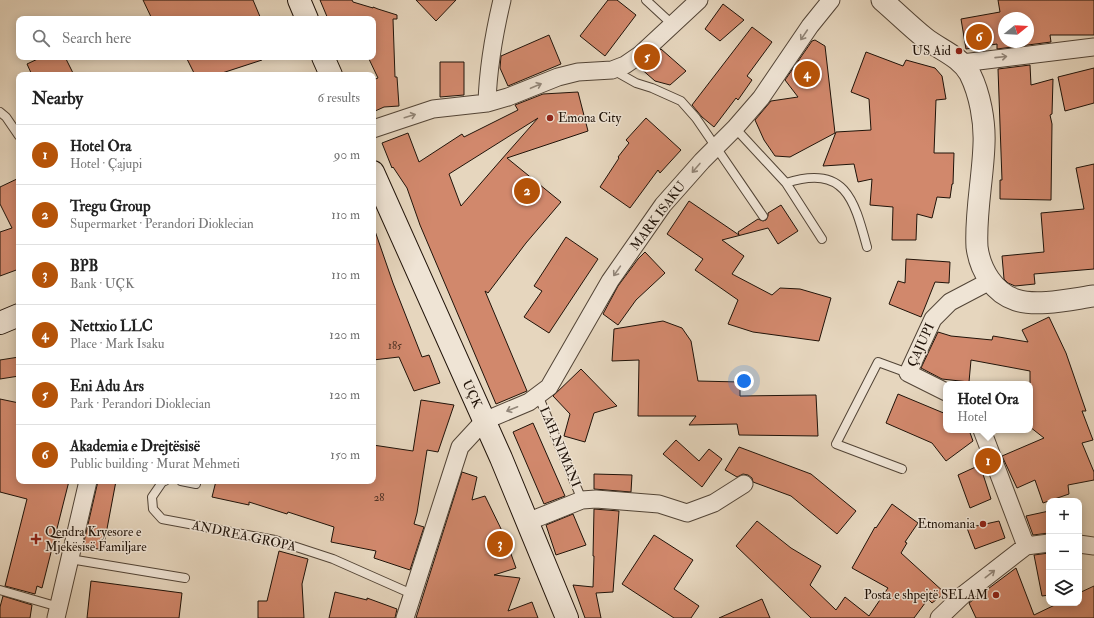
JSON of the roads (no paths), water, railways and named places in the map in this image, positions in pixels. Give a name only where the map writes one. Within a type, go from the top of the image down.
[{"type":"main road","points":[[299,0],[306,16]]},
{"type":"main road","points":[[324,60],[330,72]]},
{"type":"main road","name":"UÇK","points":[[376,181],[484,421],[528,522],[567,618]]},
{"type":"main road","points":[[0,323],[16,316]]},
{"type":"street","points":[[486,103],[492,48],[502,0]]},
{"type":"street","points":[[376,127],[433,109],[486,103],[508,97],[558,77],[578,72],[612,70],[624,65],[641,54],[699,0]]},
{"type":"street","points":[[882,0],[924,37],[962,63],[969,73],[978,96],[983,122],[984,143],[977,229],[978,248],[982,265],[990,281],[1001,293],[1016,300],[1033,303],[1094,296]]},
{"type":"street","name":"MARK ISAKU","points":[[484,421],[529,402],[548,387],[610,281],[663,205],[761,98],[827,1]]},
{"type":"street","points":[[962,63],[1094,47]]},
{"type":"street","name":"ÇAJUPI","points":[[943,390],[908,373],[933,318],[950,302],[990,281]]},
{"type":"street","points":[[405,618],[460,447],[484,421]]},
{"type":"street","points":[[983,433],[1026,546]]},
{"type":"street","points":[[58,612],[87,484]]},
{"type":"street","name":"LAH NIMANI","points":[[528,522],[582,500],[596,499],[659,504],[687,513],[714,503],[744,484]]},
{"type":"street","points":[[939,618],[964,595],[1026,546],[1046,543]]},
{"type":"street","points":[[1082,544],[1094,546]]},
{"type":"lane","points":[[646,0],[673,25]]},
{"type":"lane","points":[[612,70],[636,83],[652,88],[681,101],[696,118],[763,216]]},
{"type":"lane","points":[[0,112],[6,117],[16,132]]},
{"type":"lane","points":[[735,128],[786,183],[822,239]]},
{"type":"lane","points":[[786,183],[810,177],[823,177],[838,183],[849,197],[858,217],[867,247]]},
{"type":"lane","points":[[902,468],[836,444],[878,362],[908,373]]},
{"type":"lane","name":"LAH NIMANI","points":[[538,395],[582,500]]},
{"type":"lane","name":"ANDREA GROPA","points":[[161,484],[152,497],[153,509],[162,519],[275,540],[333,559],[412,594]]},
{"type":"lane","points":[[70,559],[185,578]]},
{"type":"lane","points":[[0,590],[58,612]]},
{"type":"place","name":"Akademia e Drejtësisë","points":[[979,37]]},
{"type":"place","name":"US Aid","points":[[959,51]]},
{"type":"place","name":"Eni Adu Ars","points":[[647,57]]},
{"type":"place","name":"Nettxio LLC","points":[[807,74]]},
{"type":"place","name":"Emona City","points":[[550,118]]},
{"type":"place","name":"Tregu Group","points":[[527,191]]},
{"type":"place","name":"Hotel Ora","points":[[988,461]]},
{"type":"place","name":"Etnomania","points":[[983,524]]},
{"type":"place","name":"Qendra Kryesore e Mjekësisë Familjare","points":[[36,539]]},
{"type":"place","name":"BPB","points":[[500,544]]},
{"type":"place","name":"Posta e shpejtë SELAM","points":[[996,595]]}]
